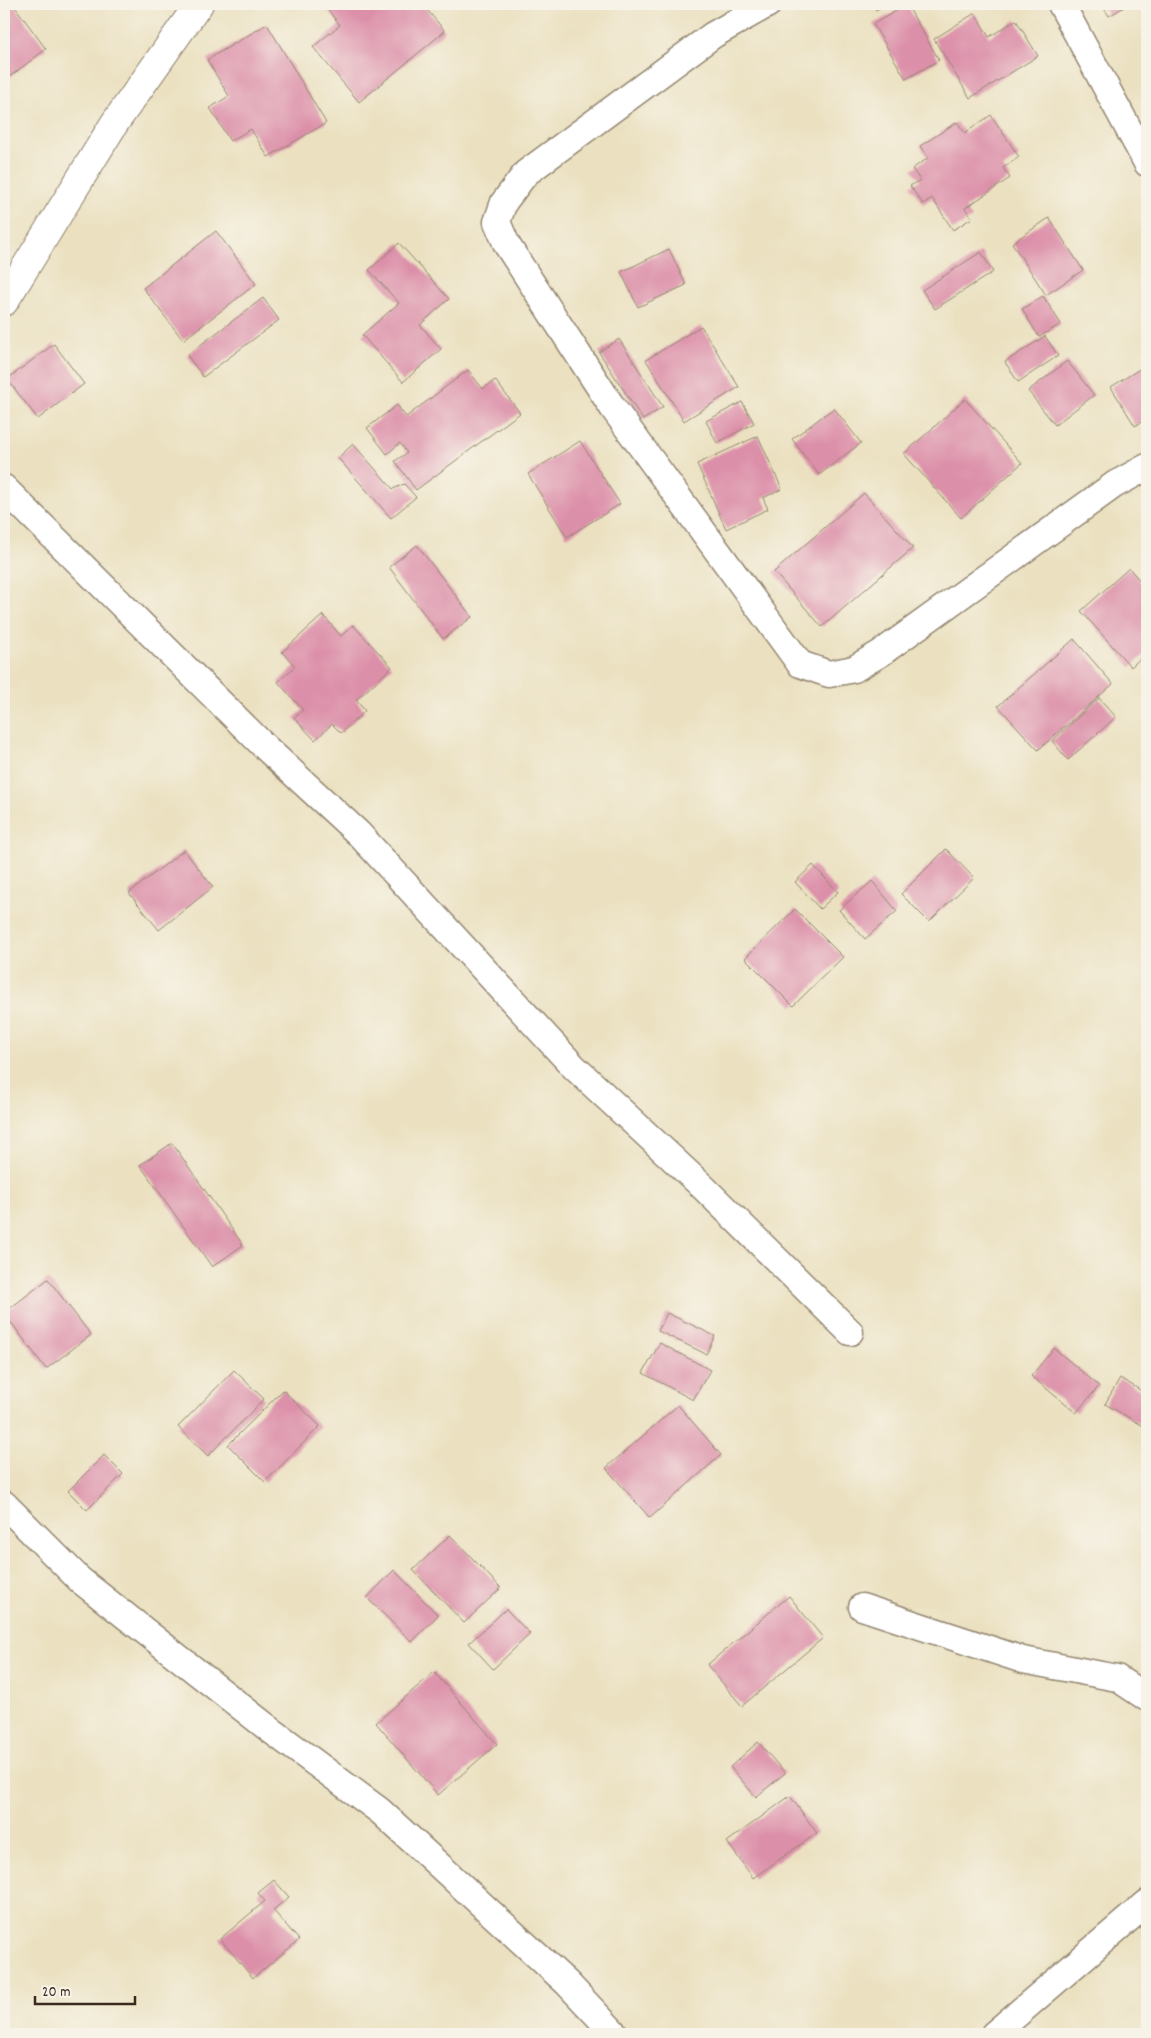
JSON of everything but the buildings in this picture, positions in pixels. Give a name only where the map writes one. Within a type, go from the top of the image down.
[{"type":"main road","points":[[4,302],[114,124],[198,4]]},
{"type":"street","points":[[768,4],[713,34],[526,173],[504,202],[497,222],[507,245],[613,408],[800,664],[829,674],[854,669],[881,653],[1114,485],[1147,467]]},
{"type":"street","points":[[1061,4],[1147,163]]},
{"type":"street","points":[[4,488],[266,748],[359,834],[574,1066],[702,1187],[850,1332]]},
{"type":"street","points":[[4,1504],[80,1580],[260,1722],[380,1811],[567,1983],[615,2034]]},
{"type":"street","points":[[862,1607],[1023,1660],[1117,1678],[1147,1698]]},
{"type":"street","points":[[994,2034],[1147,1903]]}]
